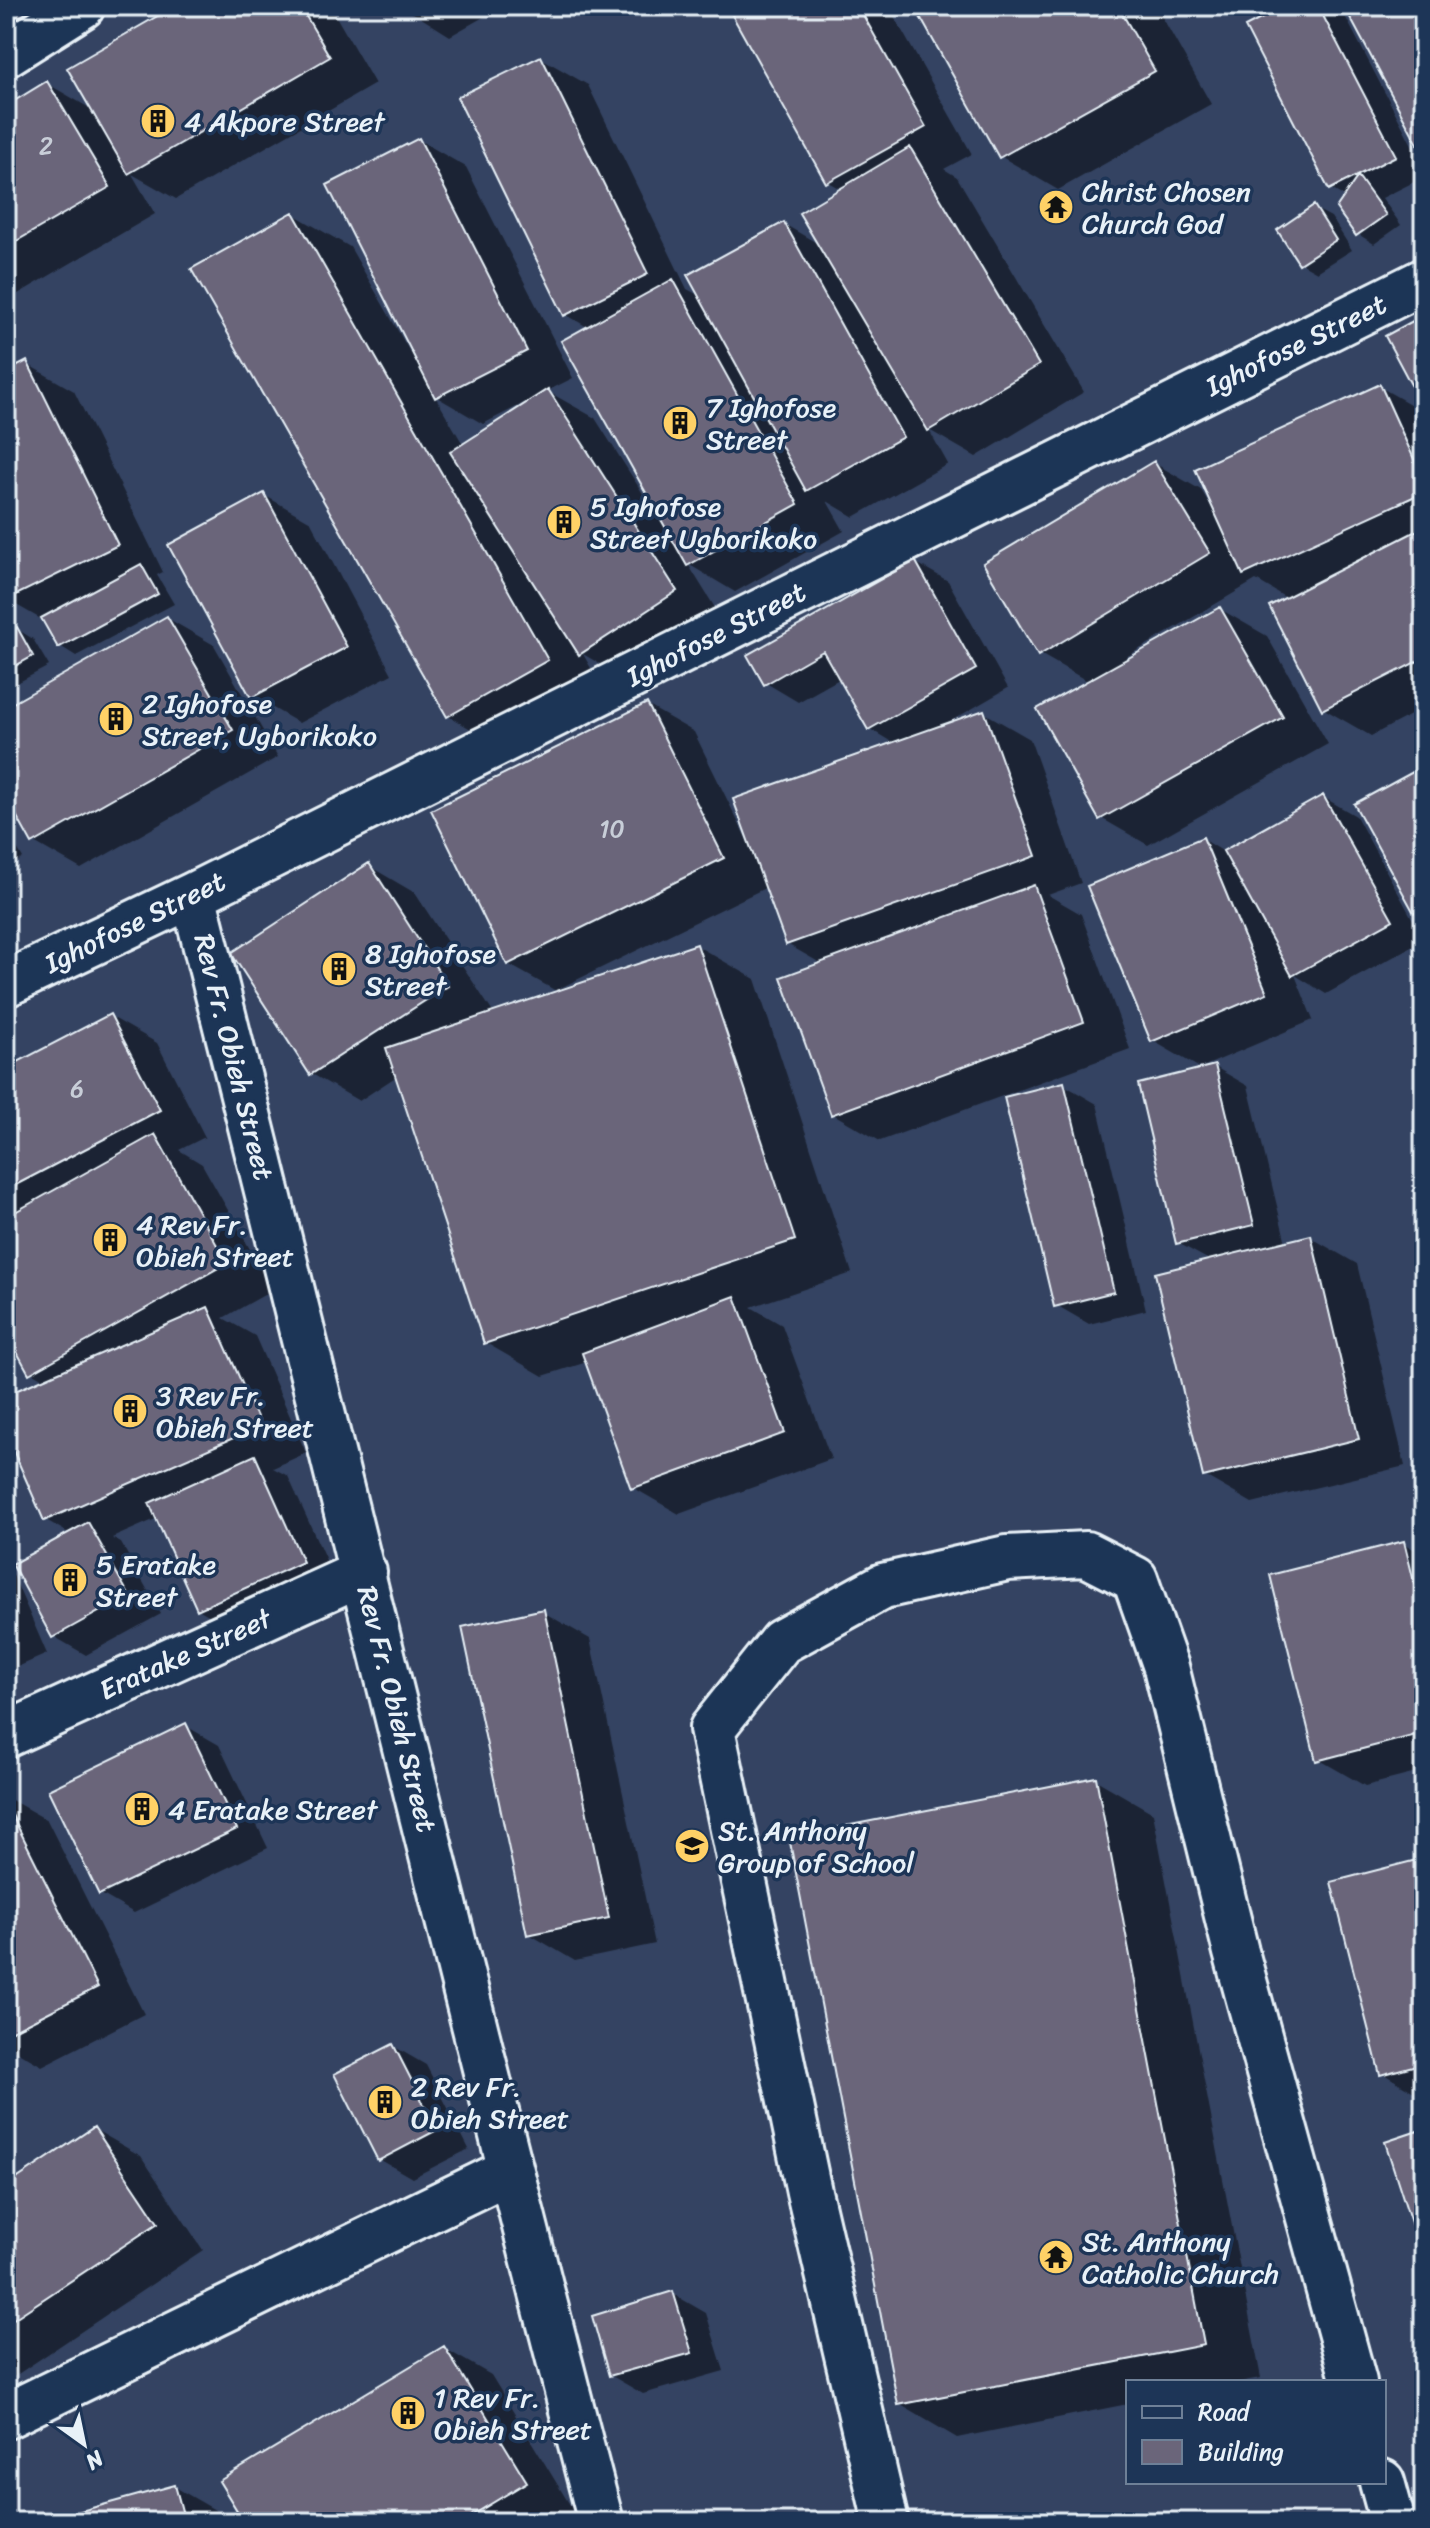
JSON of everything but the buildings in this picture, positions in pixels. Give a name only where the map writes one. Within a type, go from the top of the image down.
[{"type":"street","points":[[6,54],[82,6]]},
{"type":"street","name":"Ighofose Street","points":[[6,984],[193,895],[1424,281]]},
{"type":"street","name":"Rev Fr. Obieh Street","points":[[193,895],[364,1572],[509,2171],[601,2522]]},
{"type":"street","points":[[886,2522],[802,2162],[712,1729],[781,1642],[883,1586],[1007,1558],[1086,1554],[1135,1579],[1166,1667],[1236,1952],[1353,2380]]},
{"type":"street","name":"Eratake Street","points":[[6,1735],[364,1572]]},
{"type":"street","points":[[6,2416],[509,2171]]},
{"type":"street","points":[[1383,2484],[1393,2522]]},
{"type":"place","name":"4 Akpore Street","points":[[158,121]]},
{"type":"place","name":"Christ Chosen Church God","points":[[1056,207]]},
{"type":"place","name":"7 Ighofose Street","points":[[680,423]]},
{"type":"place","name":"5 Ighofose Street Ugborikoko","points":[[564,522]]},
{"type":"place","name":"2 Ighofose Street, Ugborikoko","points":[[116,719]]},
{"type":"place","name":"8 Ighofose Street","points":[[339,969]]},
{"type":"place","name":"4 Rev Fr. Obieh Street","points":[[110,1240]]},
{"type":"place","name":"3 Rev Fr. Obieh Street","points":[[130,1411]]},
{"type":"place","name":"5 Eratake Street","points":[[70,1580]]},
{"type":"place","name":"4 Eratake Street","points":[[142,1809]]},
{"type":"place","name":"St. Anthony Group of School","points":[[692,1846]]},
{"type":"place","name":"2 Rev Fr. Obieh Street","points":[[385,2102]]},
{"type":"place","name":"St. Anthony Catholic Church","points":[[1056,2257]]},
{"type":"place","name":"1 Rev Fr. Obieh Street","points":[[408,2413]]}]
